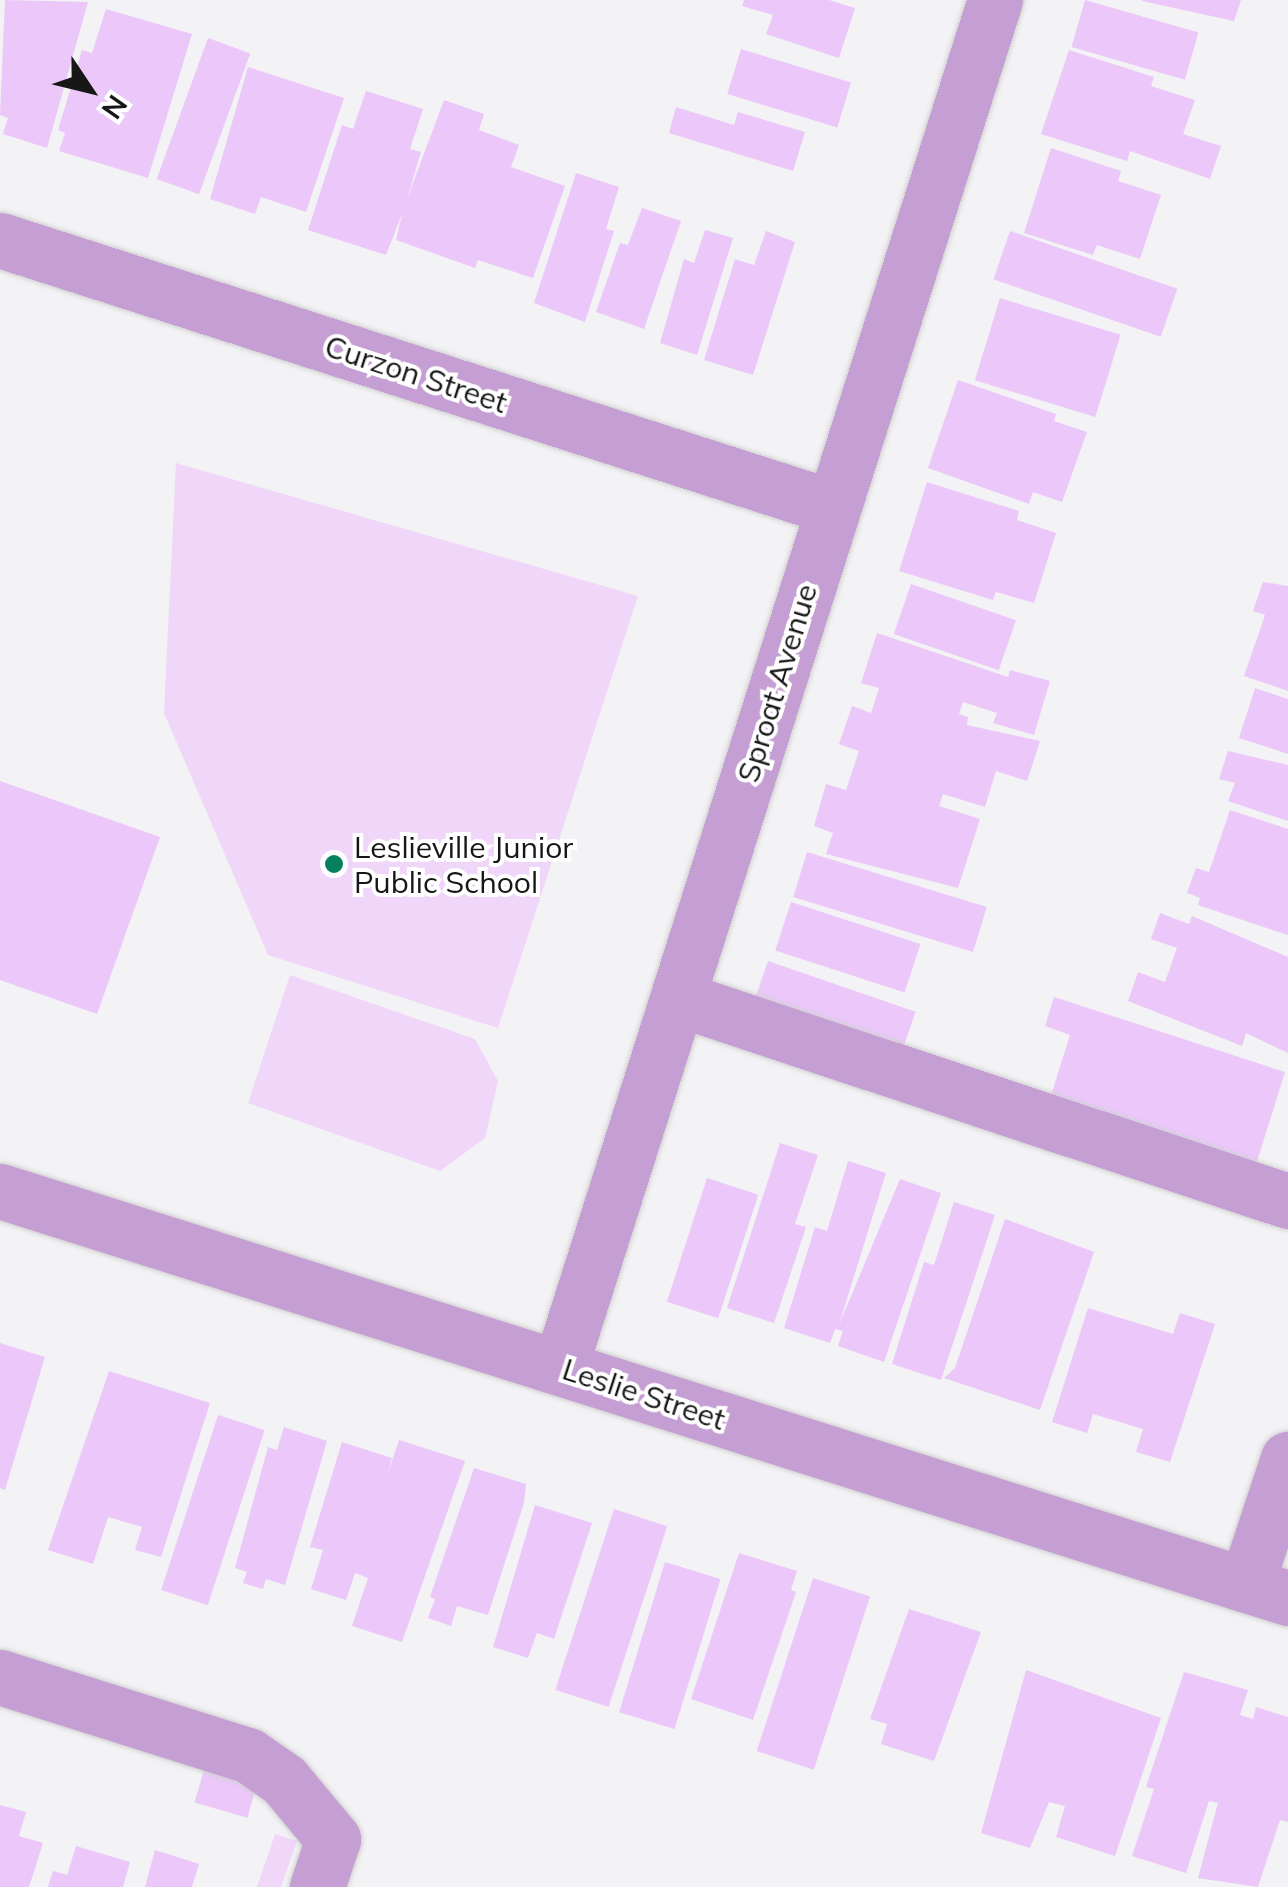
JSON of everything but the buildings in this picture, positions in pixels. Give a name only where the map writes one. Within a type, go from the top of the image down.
[{"type":"street","name":"Sproat Avenue","points":[[560,1367],[994,0]]},
{"type":"street","name":"Curzon Street","points":[[0,240],[832,507]]},
{"type":"street","points":[[679,999],[1288,1202]]},
{"type":"street","name":"Leslie Street","points":[[0,1192],[1267,1592]]},
{"type":"street","points":[[1267,1592],[1288,1459]]},
{"type":"street","points":[[0,1677],[248,1755],[284,1780],[325,1863]]},
{"type":"shaded area","points":[[176,463],[638,596],[498,1028],[268,955],[164,713]]},
{"type":"shaded area","points":[[290,975],[475,1039],[498,1081],[485,1138],[440,1171],[248,1103]]},
{"type":"shaded area","points":[[275,1834],[297,1841],[281,1887],[257,1887]]},
{"type":"place","name":"Leslieville Junior Public School","points":[[334,864]]}]
